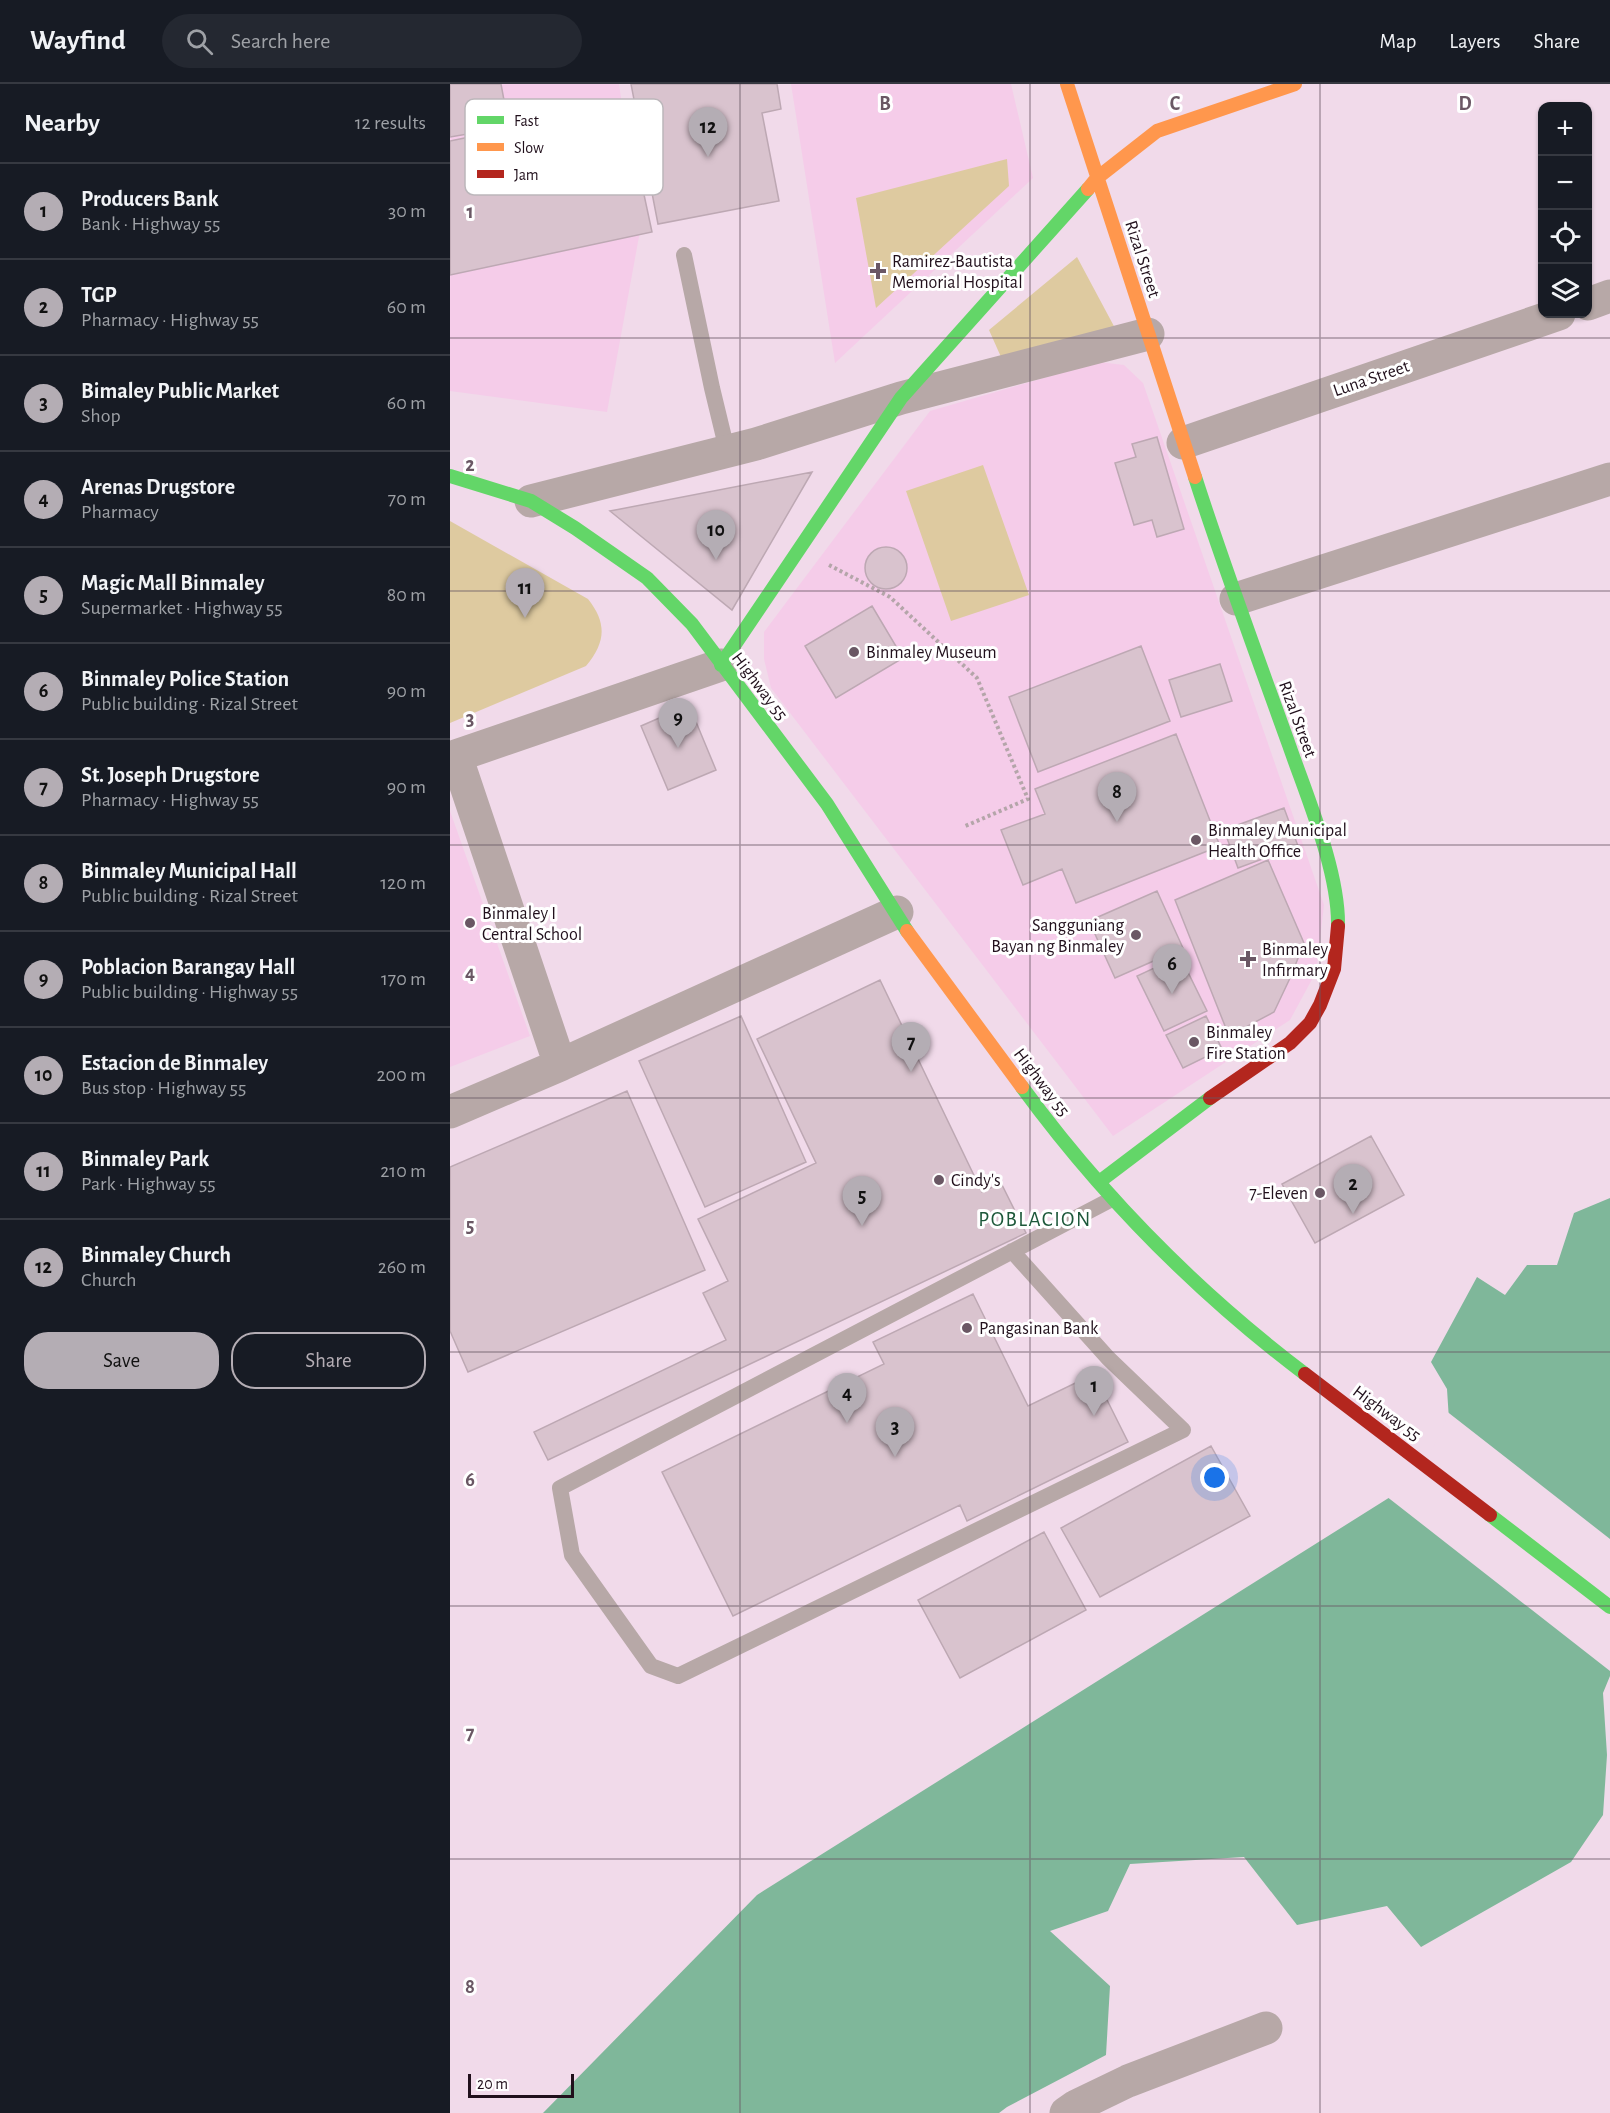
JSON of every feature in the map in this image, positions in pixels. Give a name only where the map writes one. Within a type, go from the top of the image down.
[{"type":"main road","name":"Rizal Street","points":[[1067,84],[1236,600],[1318,827],[1335,892],[1338,923],[1334,969],[1320,1005],[1310,1023],[1290,1043],[1179,1120],[1099,1182]]},
{"type":"main road","points":[[721,665],[901,398],[1097,178],[1157,131],[1295,84]]},
{"type":"main road","name":"Highway 55","points":[[450,476],[531,501],[575,528],[647,578],[692,624],[827,804],[904,926],[1041,1113],[1112,1199],[1227,1312],[1610,1607]]},
{"type":"street","points":[[1592,302],[1610,296]]},
{"type":"street","name":"Luna Street","points":[[1183,443],[1547,318]]},
{"type":"street","points":[[531,501],[756,444],[901,398],[1148,334]]},
{"type":"street","points":[[1236,600],[1610,479]]},
{"type":"street","points":[[560,1065],[453,757],[721,665]]},
{"type":"street","points":[[450,1112],[560,1065],[897,912]]},
{"type":"street","points":[[1066,2113],[1128,2081],[1266,2028]]},
{"type":"lane","points":[[684,255],[727,450]]},
{"type":"lane","points":[[1011,1251],[1108,1358],[1183,1430],[678,1676],[651,1666],[572,1555],[560,1488],[1011,1251],[1112,1199]]},
{"type":"path","points":[[799,549],[890,597],[977,678],[1028,799],[963,827]]},
{"type":"shaded area","points":[[450,84],[619,84],[621,99],[465,99],[465,195],[635,195],[640,231],[607,412],[450,391]]},
{"type":"shaded area","name":"Ramirez-Bautista Memorial Hospital","points":[[791,84],[1011,84],[1033,178],[835,363]]},
{"type":"shaded area","points":[[1007,159],[1009,186],[876,308],[856,198]]},
{"type":"shaded area","points":[[1077,257],[1116,330],[1001,357],[989,330]]},
{"type":"shaded area","points":[[1099,362],[1124,365],[1143,383],[1324,905],[1316,972],[1290,1020],[1113,1136],[771,688],[764,659],[764,632],[930,411]]},
{"type":"shaded area","points":[[983,465],[1029,595],[951,621],[906,491]]},
{"type":"shaded area","points":[[450,521],[588,599],[599,616],[602,632],[597,649],[586,666],[450,723]]},
{"type":"shaded area","name":"Binmaley I Central School","points":[[450,811],[530,1036],[450,1067]]},
{"type":"shaded area","points":[[1610,1198],[1610,1676],[1603,1693],[1607,1755],[1603,1815],[1571,1862],[1421,1947],[1387,1906],[1297,1925],[1244,1857],[1130,1864],[1108,1911],[1050,1931],[1110,1986],[1106,2055],[999,2113],[543,2113],[757,1895],[1422,1477],[1449,1420],[1447,1389],[1431,1362],[1477,1277],[1505,1295],[1527,1265],[1557,1265],[1574,1213]]},
{"type":"pier","points":[[1445,1410],[1610,1539],[1610,1671],[1386,1496],[1420,1475],[1446,1420]]},
{"type":"building","points":[[450,84],[501,84],[504,99],[465,99],[465,134],[450,137]]},
{"type":"building","points":[[631,84],[777,84],[781,109],[762,113],[779,201],[658,224],[652,195],[663,195],[663,99],[634,99]]},
{"type":"building","points":[[465,138],[465,195],[644,195],[652,232],[450,275],[450,141]]},
{"type":"building","points":[[1157,437],[1184,529],[1157,537],[1152,520],[1134,525],[1115,463],[1136,457],[1132,444]]},
{"type":"building","points":[[812,472],[732,610],[610,511]]},
{"type":"building","points":[[886,547],[901,553],[907,568],[901,583],[886,589],[871,583],[865,568],[871,553]]},
{"type":"building","name":"Binmaley Museum","points":[[872,606],[903,658],[836,698],[805,646]]},
{"type":"building","points":[[1141,646],[1170,721],[1038,772],[1009,697]]},
{"type":"building","points":[[1220,664],[1232,701],[1181,717],[1169,680]]},
{"type":"building","points":[[689,705],[716,770],[668,790],[641,726]]},
{"type":"building","points":[[1176,734],[1220,846],[1076,903],[1062,869],[1023,885],[1001,830],[1045,814],[1035,789]]},
{"type":"building","points":[[1284,808],[1298,846],[1238,868],[1224,830]]},
{"type":"building","name":"Binmaley Infirmary","points":[[1268,860],[1304,943],[1274,1012],[1229,1036],[1175,900]]},
{"type":"building","name":"Sangguniang Bayan ng Binmaley","points":[[1157,891],[1183,948],[1115,978],[1089,921]]},
{"type":"building","points":[[1180,956],[1207,1011],[1164,1031],[1137,976]]},
{"type":"building","points":[[880,980],[982,1192],[1001,1183],[1026,1233],[548,1460],[534,1432],[726,1340],[703,1293],[728,1281],[698,1219],[816,1163],[757,1039]]},
{"type":"building","points":[[741,1016],[806,1162],[705,1207],[639,1061]]},
{"type":"building","name":"Binmaley Fire Station","points":[[1206,1016],[1222,1049],[1183,1068],[1166,1035]]},
{"type":"building","points":[[627,1091],[705,1270],[468,1372],[450,1331],[450,1167]]},
{"type":"building","points":[[1371,1136],[1404,1195],[1315,1243],[1282,1184]]},
{"type":"building","points":[[973,1294],[1028,1406],[1094,1374],[1128,1442],[967,1521],[960,1505],[733,1616],[662,1472],[884,1364],[873,1342]]},
{"type":"building","points":[[1211,1446],[1250,1516],[1100,1597],[1061,1528]]},
{"type":"building","points":[[1044,1532],[1086,1610],[960,1678],[918,1600]]},
{"type":"traffic: fast","points":[[721,665],[901,398],[1088,189]]},
{"type":"traffic: fast","points":[[450,476],[531,501],[575,528],[647,578],[692,624],[827,804],[907,931]]},
{"type":"traffic: fast","points":[[1195,477],[1321,834],[1333,882],[1338,926]]},
{"type":"traffic: fast","points":[[1022,1087],[1085,1166],[1153,1241],[1227,1310],[1305,1374]]},
{"type":"traffic: fast","points":[[1099,1182],[1210,1098]]},
{"type":"traffic: fast","points":[[1490,1515],[1610,1607]]},
{"type":"traffic: slow","points":[[1067,84],[1195,477]]},
{"type":"traffic: slow","points":[[1088,189],[1097,178],[1157,131],[1295,84]]},
{"type":"traffic: slow","points":[[907,931],[1022,1087]]},
{"type":"traffic: jam","points":[[1210,1098],[1290,1043],[1310,1023],[1320,1005],[1334,969],[1338,926]]},
{"type":"traffic: jam","points":[[1305,1374],[1490,1515]]},
{"type":"place","name":"Binmaley Church","points":[[708,157]]},
{"type":"place","name":"Ramirez-Bautista Memorial Hospital","points":[[878,271]]},
{"type":"place","name":"Estacion de Binmaley","points":[[716,560]]},
{"type":"place","name":"Binmaley Park","points":[[525,618]]},
{"type":"place","name":"Binmaley Museum","points":[[854,652]]},
{"type":"place","name":"Poblacion Barangay Hall","points":[[678,748]]},
{"type":"place","name":"Binmaley Municipal Hall","points":[[1117,822]]},
{"type":"place","name":"Binmaley Municipal Health Office","points":[[1196,840]]},
{"type":"place","name":"Binmaley I Central School","points":[[470,923]]},
{"type":"place","name":"Sangguniang Bayan ng Binmaley","points":[[1136,935]]},
{"type":"place","name":"Binmaley Infirmary","points":[[1248,959]]},
{"type":"place","name":"Binmaley Police Station","points":[[1172,994]]},
{"type":"place","name":"Binmaley Fire Station","points":[[1194,1042]]},
{"type":"place","name":"St. Joseph Drugstore","points":[[911,1072]]},
{"type":"place","name":"Cindy's","points":[[939,1180]]},
{"type":"place","name":"7-Eleven","points":[[1320,1193]]},
{"type":"place","name":"TGP","points":[[1353,1214]]},
{"type":"place","name":"Magic Mall Binmaley","points":[[862,1226]]},
{"type":"place","name":"Pangasinan Bank","points":[[967,1328]]},
{"type":"place","name":"Producers Bank","points":[[1094,1416]]},
{"type":"place","name":"Arenas Drugstore","points":[[847,1423]]},
{"type":"place","name":"Bimaley Public Market","points":[[895,1457]]},
{"type":"district","name":"POBLACION","points":[[1035,1219]]}]
